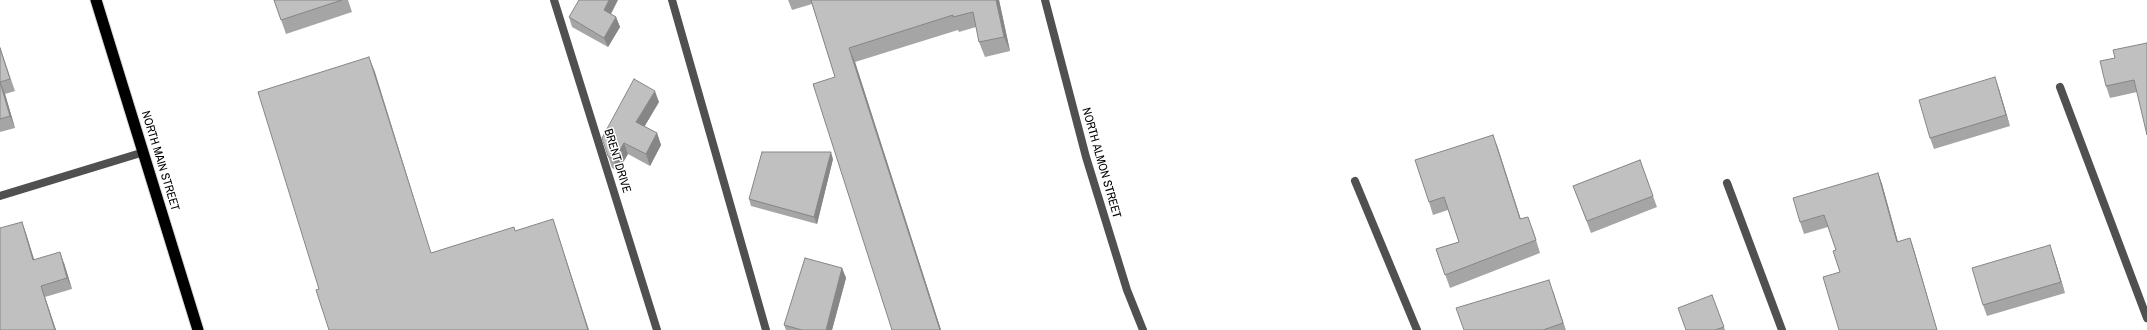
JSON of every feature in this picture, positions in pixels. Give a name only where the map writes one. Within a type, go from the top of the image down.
[{"type":"highway","name":"NORTH MAIN STREET","points":[[96,0],[198,330]]},
{"type":"street","name":"BRENT DRIVE","points":[[554,0],[657,330]]},
{"type":"street","points":[[672,0],[766,330]]},
{"type":"street","name":"NORTH ALMON STREET","points":[[1045,0],[1086,157],[1127,290],[1143,330]]},
{"type":"street","points":[[2060,87],[2147,318]]},
{"type":"street","points":[[0,196],[144,152]]},
{"type":"street","points":[[1355,181],[1417,330]]},
{"type":"street","points":[[1727,183],[1782,330]]},
{"type":"building","points":[[274,0],[342,0],[281,20]]},
{"type":"building","points":[[579,0],[609,0],[604,10],[616,17],[604,38],[569,17]]},
{"type":"building","points":[[811,0],[996,0],[1004,37],[979,42],[973,12],[953,17],[953,15],[849,48],[940,330],[892,330],[813,84],[835,77]]},
{"type":"building","points":[[2147,43],[2147,135],[2134,80],[2106,86],[2100,61],[2115,58],[2113,50]]},
{"type":"building","points":[[0,48],[10,79],[0,82]]},
{"type":"building","points":[[369,57],[431,253],[514,227],[515,231],[553,219],[588,330],[329,330],[316,290],[319,289],[258,92]]},
{"type":"building","points":[[1995,77],[2006,115],[1930,138],[1919,100]]},
{"type":"building","points":[[634,79],[655,91],[636,122],[657,133],[646,154],[624,143],[614,160],[608,156],[602,138]]},
{"type":"building","points":[[0,82],[10,116],[0,119]]},
{"type":"building","points":[[1493,135],[1520,219],[1528,217],[1536,240],[1445,275],[1436,249],[1459,242],[1444,197],[1429,202],[1415,160]]},
{"type":"building","points":[[762,152],[831,152],[814,217],[749,199]]},
{"type":"building","points":[[1640,160],[1653,196],[1587,221],[1573,186]]},
{"type":"building","points":[[1878,173],[1897,242],[1910,238],[1937,330],[1839,330],[1823,277],[1840,272],[1833,251],[1836,250],[1824,215],[1800,222],[1793,198]]},
{"type":"building","points":[[22,222],[33,260],[60,252],[67,278],[41,286],[55,330],[0,330],[0,228]]},
{"type":"building","points":[[2050,245],[2061,282],[1983,305],[1972,268]]},
{"type":"building","points":[[805,258],[842,268],[826,330],[802,330],[784,325]]},
{"type":"building","points":[[1549,280],[1563,323],[1543,330],[1464,330],[1456,308]]},
{"type":"building","points":[[1712,295],[1724,327],[1715,330],[1686,330],[1678,308]]}]
